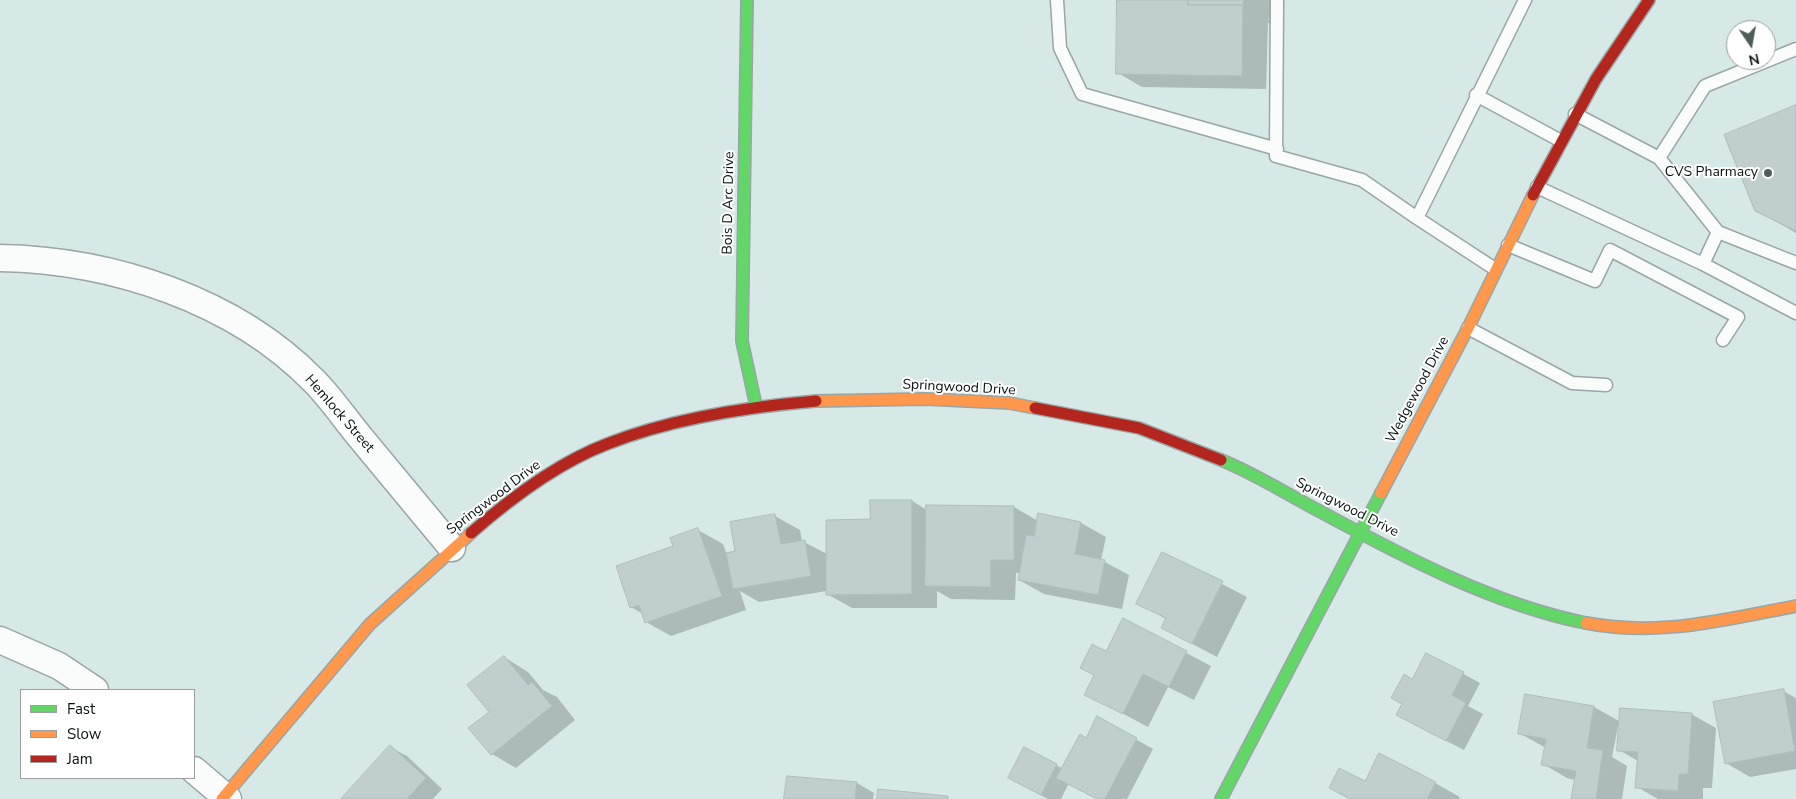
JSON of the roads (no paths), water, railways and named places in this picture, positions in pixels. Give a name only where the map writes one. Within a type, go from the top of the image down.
[{"type":"street","name":"Bois D Arc Drive","points":[[747,0],[742,341],[756,406]]},
{"type":"street","name":"Wedgewood Drive","points":[[1221,799],[1468,328],[1495,269],[1561,141],[1620,37],[1649,0]]},
{"type":"street","name":"Hemlock Street","points":[[0,258],[23,258],[87,266],[155,284],[215,310],[271,345],[314,381],[452,548]]},
{"type":"street","name":"Springwood Drive","points":[[225,798],[370,624],[452,548],[496,512],[550,473],[606,444],[656,428],[756,406],[832,399],[926,399],[1009,403],[1139,428],[1231,464],[1359,533],[1494,597],[1555,617],[1607,627],[1646,630],[1692,626],[1796,606]]},
{"type":"street","points":[[0,640],[59,666],[93,689]]},
{"type":"street","points":[[195,771],[225,798]]},
{"type":"lane","points":[[1057,0],[1060,48],[1082,94],[1276,149]]},
{"type":"lane","points":[[1277,0],[1276,156],[1362,180],[1416,218],[1495,269]]},
{"type":"lane","points":[[1416,218],[1476,94],[1525,0]]},
{"type":"lane","points":[[1659,158],[1705,86],[1796,49]]},
{"type":"lane","points":[[1476,94],[1561,141]]},
{"type":"lane","points":[[1576,114],[1659,158],[1718,232],[1796,263]]},
{"type":"lane","points":[[1537,187],[1703,264],[1796,313]]},
{"type":"lane","points":[[1703,264],[1718,232]]},
{"type":"lane","points":[[1508,245],[1595,281],[1610,250],[1738,317],[1724,340]]},
{"type":"lane","points":[[1468,328],[1572,382],[1606,385]]},
{"type":"place","name":"CVS Pharmacy","points":[[1768,173]]}]
